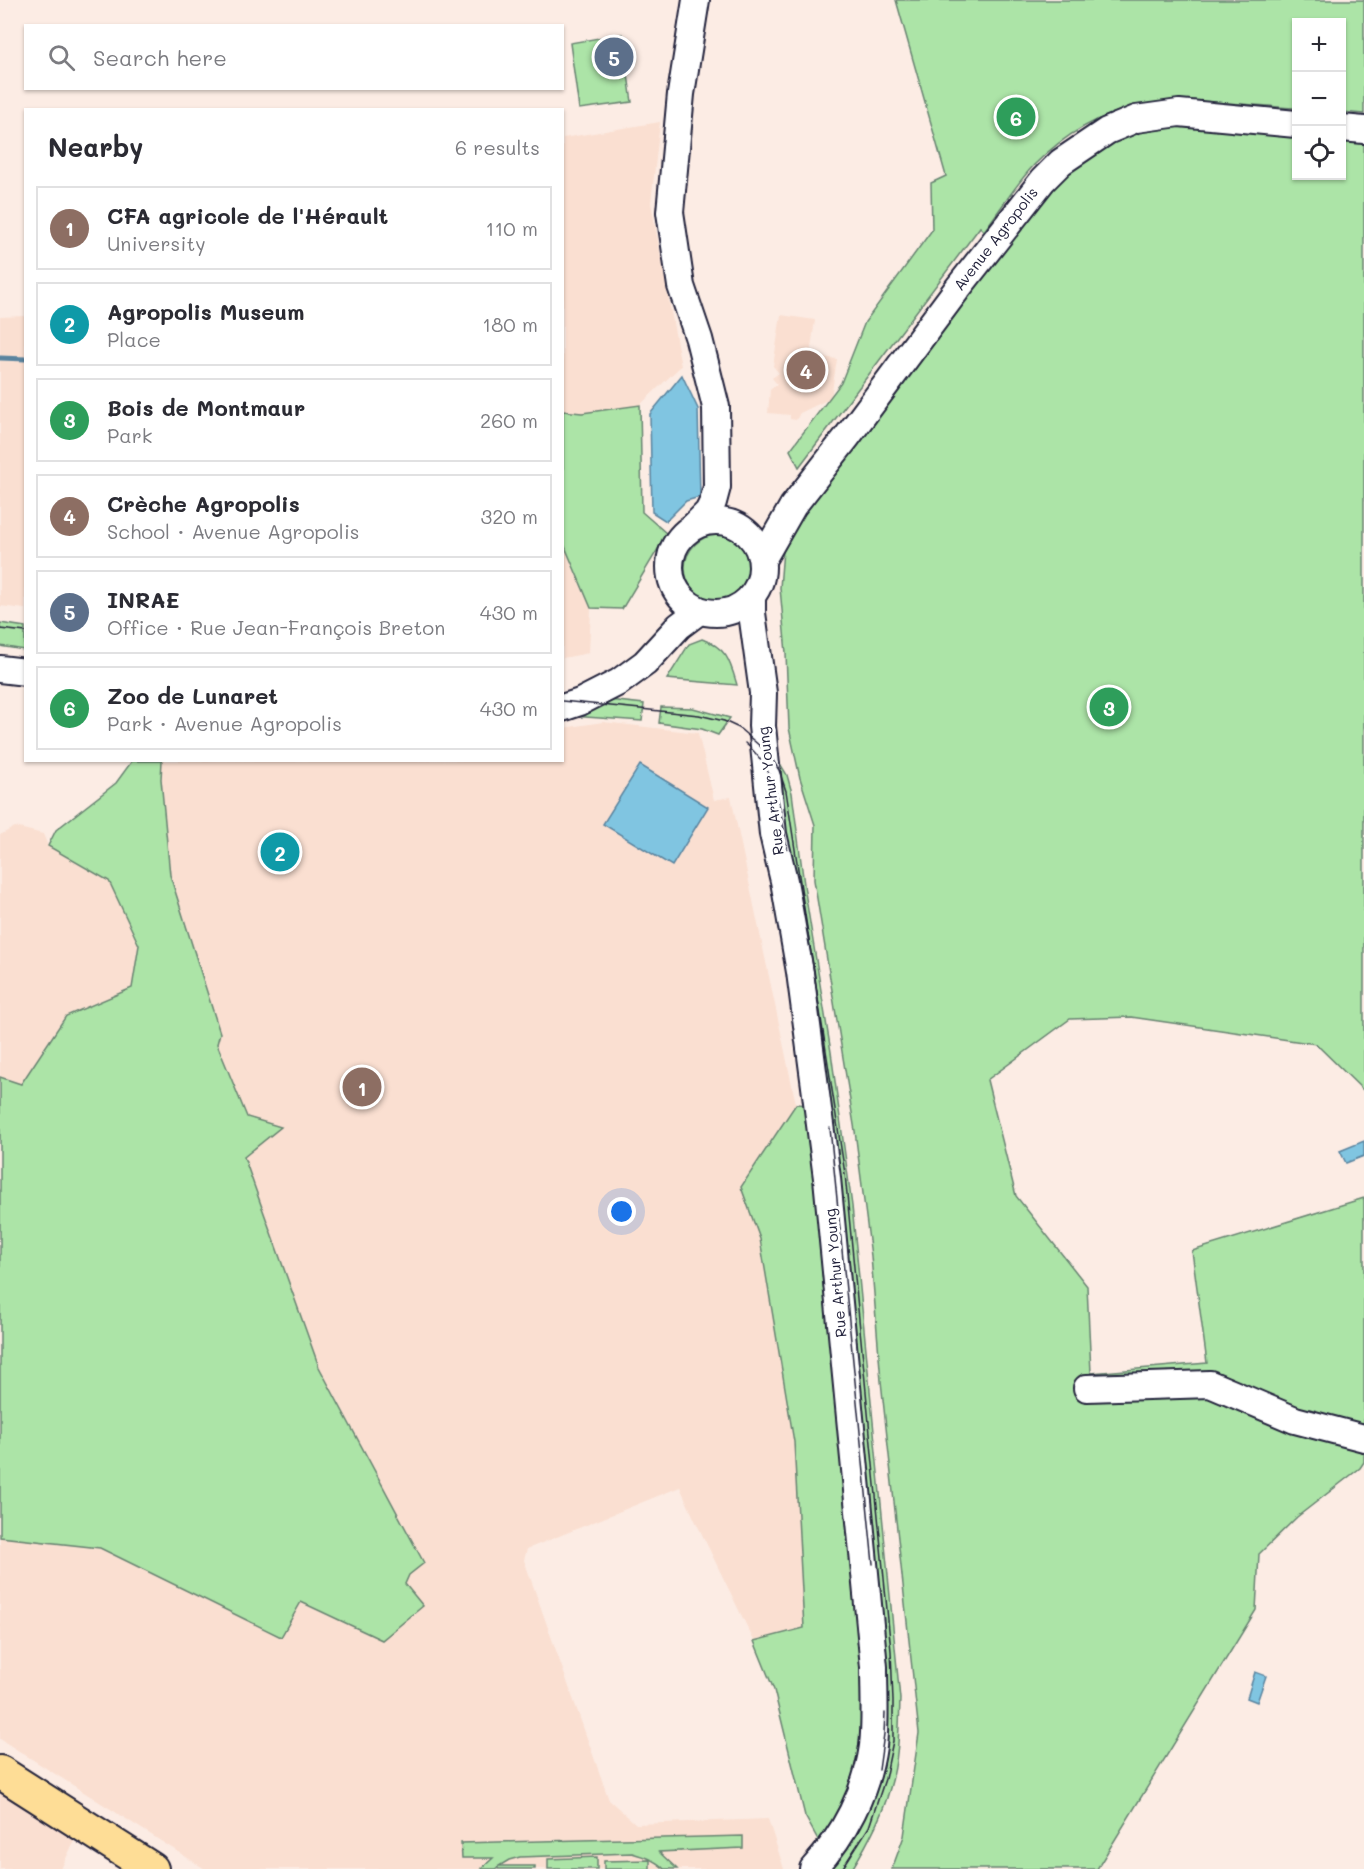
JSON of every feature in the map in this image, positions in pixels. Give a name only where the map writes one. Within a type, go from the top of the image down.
[{"type":"main road","points":[[0,1772],[152,1869]]},
{"type":"street","points":[[653,652],[668,618],[672,579],[670,558],[679,538],[708,512],[717,487],[716,407],[705,358],[681,286],[670,212],[681,94],[696,0]]},
{"type":"street","name":"Avenue Agropolis","points":[[762,560],[785,518],[958,288],[1061,162],[1107,131],[1136,119],[1179,113],[1292,124]]},
{"type":"street","points":[[1346,128],[1364,129]]},
{"type":"street","points":[[564,707],[580,702],[619,682],[645,663],[679,626],[711,611],[742,605],[752,596],[760,579],[762,560],[756,542],[741,529],[717,487]]},
{"type":"street","name":"Avenue Agropolis","points":[[741,529],[767,529],[785,518]]},
{"type":"street","points":[[695,525],[716,520],[741,529]]},
{"type":"street","points":[[672,579],[676,591],[683,600],[711,611]]},
{"type":"street","name":"Rue Arthur Young","points":[[752,596],[752,613],[763,693],[762,726],[773,834],[800,972],[827,1178],[874,1667],[873,1746],[866,1779],[835,1842],[813,1869]]},
{"type":"street","name":"Rue Arthur Young","points":[[711,611],[760,664]]},
{"type":"street","points":[[0,669],[24,672]]},
{"type":"street","points":[[1087,1388],[1210,1384],[1296,1420],[1364,1438]]},
{"type":"shaded area","points":[[660,122],[651,203],[681,366],[640,405],[582,413],[564,411],[564,138]]},
{"type":"shaded area","points":[[781,315],[815,320],[810,355],[837,359],[831,398],[800,413],[796,420],[790,419],[790,415],[768,413],[770,390],[777,384],[772,378],[779,373],[773,366]]},
{"type":"shaded area","points":[[24,316],[24,609],[0,606],[0,317]]},
{"type":"shaded area","points":[[564,547],[591,608],[589,653],[564,658]]},
{"type":"shaded area","points":[[603,722],[698,733],[714,800],[731,797],[796,1104],[741,1187],[760,1239],[794,1442],[804,1629],[754,1641],[680,1487],[527,1549],[524,1560],[609,1800],[636,1824],[768,1819],[784,1869],[205,1869],[0,1739],[0,1537],[100,1548],[281,1637],[300,1602],[382,1640],[409,1575],[424,1563],[319,1367],[244,1157],[281,1127],[247,1117],[217,1044],[220,1033],[170,875],[161,779],[162,762],[564,762],[564,728]]},
{"type":"shaded area","points":[[15,827],[43,834],[48,846],[109,881],[139,945],[132,988],[66,1016],[21,1084],[0,1077],[0,835]]},
{"type":"shaded area","points":[[0,1787],[78,1833],[61,1869],[0,1869]]},
{"type":"green space","points":[[896,0],[1364,0],[1364,114],[1346,112],[1346,18],[1292,18],[1292,108],[1189,102],[1157,104],[1125,109],[1095,121],[1064,139],[1027,172],[984,231],[980,227],[799,467],[790,450],[841,383],[865,322],[932,230],[931,183],[946,176]]},
{"type":"green space","points":[[622,34],[632,102],[579,109],[570,43]]},
{"type":"green space","points":[[1184,122],[1292,135],[1292,180],[1346,180],[1346,142],[1364,144],[1364,1091],[1316,1044],[1131,1017],[1070,1019],[987,1080],[1016,1196],[1087,1286],[1091,1373],[1207,1363],[1192,1251],[1364,1198],[1364,1462],[1360,1468],[1297,1517],[1259,1554],[1256,1610],[1097,1869],[892,1869],[904,1836],[919,1733],[881,1381],[871,1256],[855,1131],[814,880],[815,825],[800,778],[789,728],[786,653],[780,588],[783,550],[804,505],[1059,180],[1093,150],[1132,131]]},
{"type":"green space","points":[[640,405],[642,512],[667,534],[622,609],[591,608],[564,544],[564,411],[582,413]]},
{"type":"green space","points":[[712,535],[724,535],[736,540],[746,550],[751,568],[749,581],[736,596],[724,601],[712,601],[700,596],[690,586],[685,574],[685,562],[690,550],[700,540]]},
{"type":"green space","points":[[0,623],[24,627],[24,650],[0,646]]},
{"type":"green space","points":[[702,639],[717,647],[726,656],[737,685],[667,679],[689,644]]},
{"type":"green space","points":[[608,700],[644,704],[642,721],[571,716]]},
{"type":"green space","points":[[661,707],[693,708],[730,718],[718,735],[702,729],[659,723]]},
{"type":"green space","points":[[770,747],[787,775],[792,793],[805,892],[831,1052],[852,1206],[900,1699],[897,1755],[890,1788],[874,1830],[852,1869],[820,1869],[876,1755]]},
{"type":"green space","points":[[131,762],[162,762],[161,779],[170,875],[220,1033],[217,1044],[247,1117],[281,1127],[244,1157],[319,1367],[424,1563],[409,1575],[405,1584],[423,1606],[382,1640],[301,1602],[281,1637],[100,1548],[0,1537],[0,1077],[21,1084],[66,1016],[132,988],[139,945],[109,881],[48,846],[56,830],[116,783]]},
{"type":"green space","points":[[796,1104],[810,1105],[823,1283],[848,1494],[861,1638],[863,1750],[847,1804],[822,1847],[805,1816],[774,1690],[754,1641],[804,1628],[794,1442],[760,1239],[741,1187]]},
{"type":"green space","points":[[743,1836],[743,1848],[659,1852],[677,1869],[664,1869],[645,1857],[632,1853],[520,1857],[499,1866],[535,1866],[535,1869],[498,1869],[498,1867],[481,1869],[493,1858],[462,1858],[461,1843]]},
{"type":"green space","points":[[597,1857],[597,1869],[548,1869],[548,1859]]},
{"type":"green space","points":[[650,1860],[650,1869],[604,1869],[604,1861]]},
{"type":"water","points":[[682,375],[698,409],[700,497],[686,501],[666,521],[652,512],[650,414]]},
{"type":"water","points":[[640,765],[708,807],[672,866],[603,824]]},
{"type":"water","points":[[1364,1141],[1364,1156],[1346,1163],[1340,1151]]},
{"type":"water","points":[[1255,1672],[1266,1676],[1257,1702],[1247,1698]]},
{"type":"waterway","points":[[0,358],[24,359]]},
{"type":"tram line","points":[[0,629],[24,632]]},
{"type":"tram line","points":[[564,701],[699,715],[724,721],[739,728],[768,753],[779,770],[786,791],[845,1174],[891,1651],[893,1741],[885,1779],[869,1827],[842,1869]]},
{"type":"tram line","points":[[745,743],[756,753],[771,778],[780,806],[787,849]]},
{"type":"tram line","points":[[830,1128],[873,1564]]},
{"type":"tram line","points":[[879,1770],[885,1713]]},
{"type":"place","name":"INRAE","points":[[614,57]]},
{"type":"place","name":"Zoo de Lunaret","points":[[1016,117]]},
{"type":"place","name":"Crèche Agropolis","points":[[806,370]]},
{"type":"place","name":"Bois de Montmaur","points":[[1109,707]]},
{"type":"place","name":"Agropolis Museum","points":[[280,852]]},
{"type":"place","name":"CFA agricole de l'Hérault","points":[[362,1087]]}]
